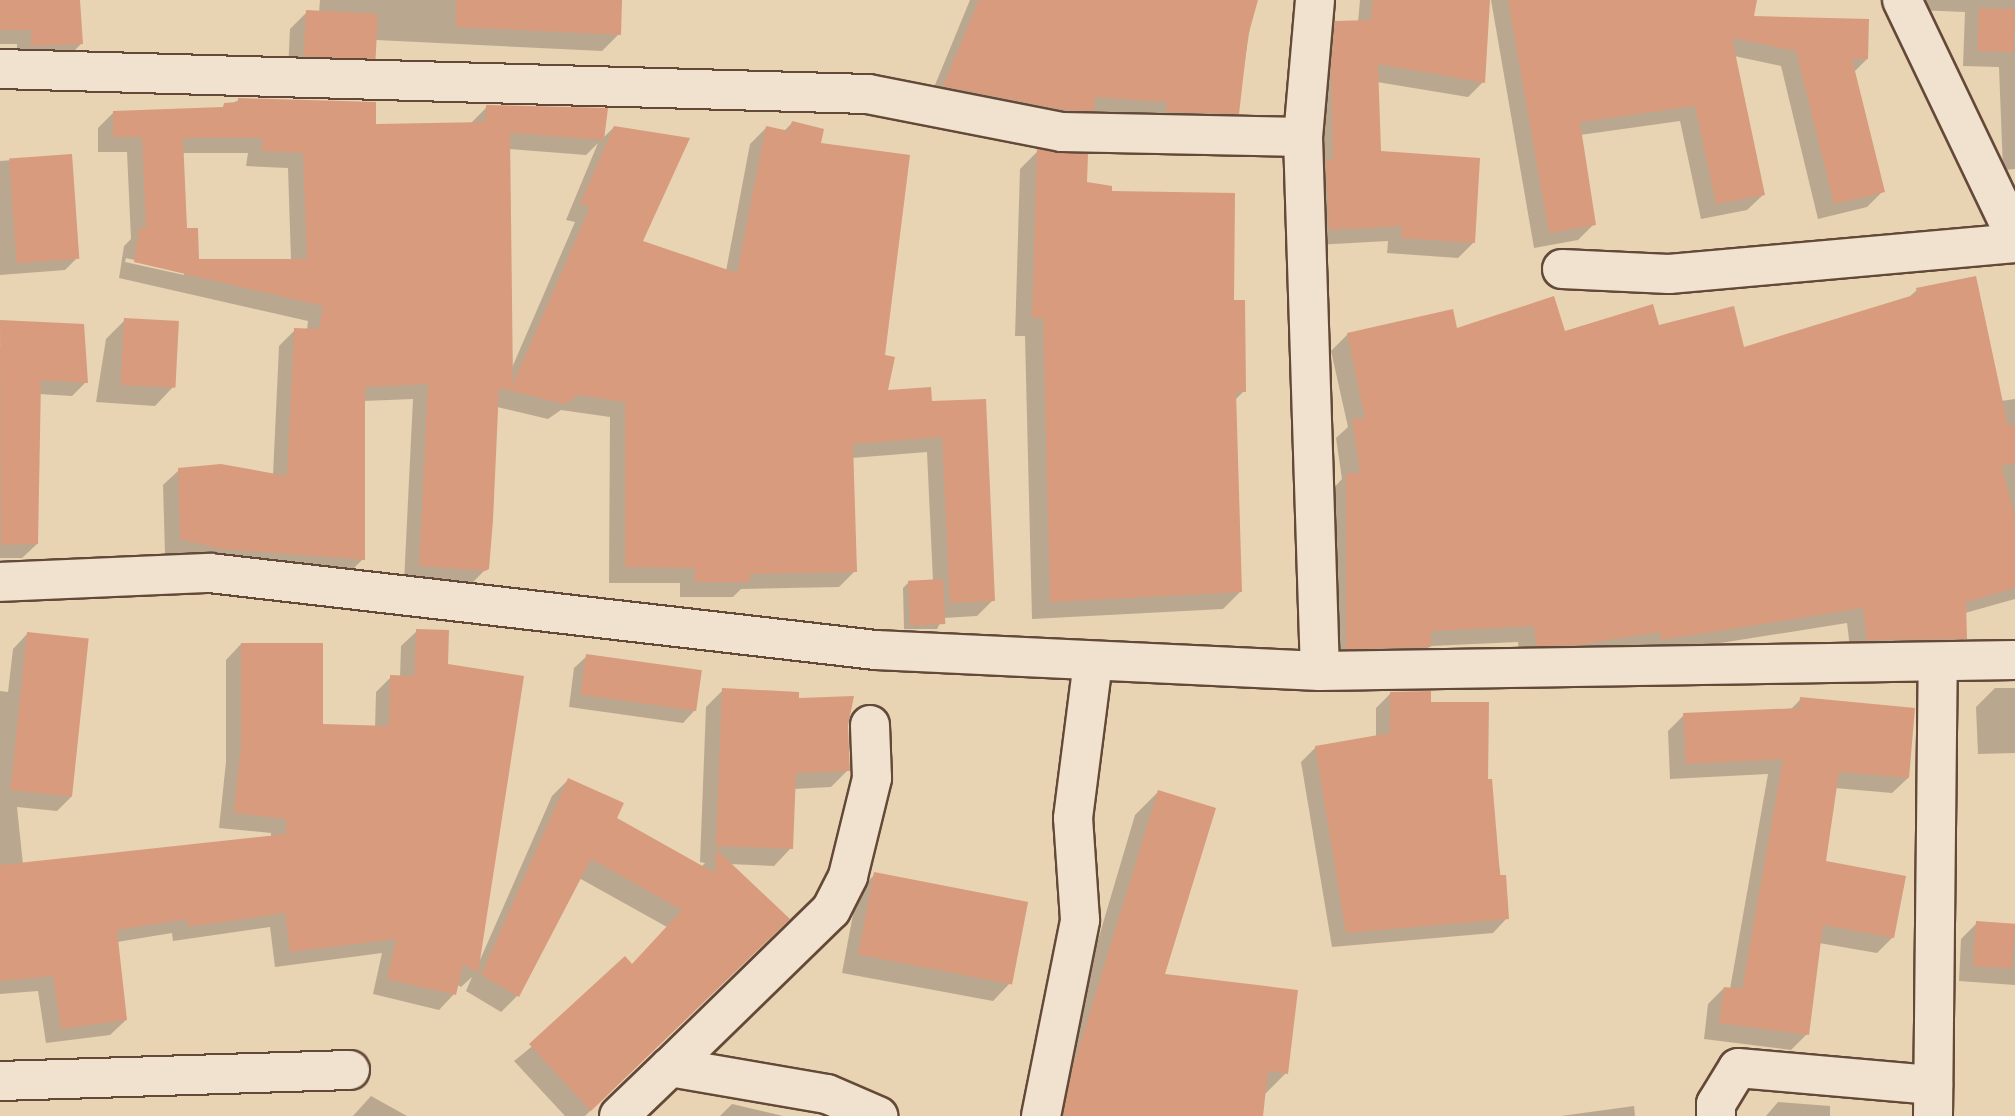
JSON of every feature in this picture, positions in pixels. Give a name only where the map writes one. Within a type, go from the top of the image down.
[{"type":"street","points":[[1315,0],[1303,137],[1320,671]]},
{"type":"street","points":[[1902,0],[2015,236]]},
{"type":"street","points":[[0,69],[868,94],[1062,132],[1303,137]]},
{"type":"street","points":[[1563,269],[1669,274],[2015,243]]},
{"type":"street","points":[[0,582],[211,573],[876,650],[1320,671],[2015,660]]},
{"type":"street","points":[[1041,1116],[1080,920],[1073,818],[1093,661]]},
{"type":"street","points":[[1716,1116],[1716,1104],[1738,1068],[1933,1100],[1938,663]]},
{"type":"street","points":[[619,1116],[831,910],[848,876],[872,778],[870,726]]},
{"type":"street","points":[[670,1067],[827,1094],[878,1116]]},
{"type":"street","points":[[0,1081],[350,1070]]},
{"type":"building","points":[[0,0],[80,0],[83,44],[31,46],[31,30],[0,30]]},
{"type":"building","points":[[456,0],[622,0],[621,35],[456,27]]},
{"type":"building","points":[[979,0],[1258,0],[1248,36],[1239,114],[1166,112],[1167,102],[1095,97],[1094,111],[1064,110],[943,86]]},
{"type":"building","points":[[1373,0],[1490,0],[1485,83],[1378,64],[1381,151],[1480,158],[1475,243],[1401,238],[1402,226],[1329,230],[1326,160],[1333,159],[1331,70],[1335,21],[1371,20]]},
{"type":"building","points":[[1508,0],[1757,0],[1754,16],[1869,19],[1868,59],[1852,59],[1885,192],[1834,204],[1796,51],[1732,38],[1765,195],[1716,204],[1695,106],[1580,122],[1596,225],[1549,233]]},
{"type":"building","points":[[1979,8],[2015,9],[2013,52],[1977,51]]},
{"type":"building","points":[[306,10],[378,14],[375,60],[304,56]]},
{"type":"building","points":[[238,98],[376,102],[376,124],[485,122],[486,105],[608,108],[604,140],[510,133],[513,384],[590,207],[580,204],[614,126],[690,138],[643,241],[737,273],[766,126],[789,131],[792,121],[824,129],[821,143],[910,155],[885,355],[895,357],[888,390],[931,387],[932,401],[986,399],[995,601],[950,603],[942,437],[853,444],[857,572],[750,574],[750,582],[695,582],[695,568],[625,567],[625,402],[578,395],[565,404],[499,388],[493,520],[489,569],[485,571],[419,566],[428,384],[365,387],[365,560],[220,549],[180,539],[178,468],[221,464],[287,476],[294,328],[319,329],[323,306],[134,262],[139,228],[146,228],[142,137],[113,137],[113,111],[223,107],[224,103],[238,102]],"holes":[[[183,138],[263,138],[261,151],[303,153],[307,259],[199,259],[198,228],[187,228]]]},
{"type":"building","points":[[1037,149],[1088,154],[1087,182],[1112,186],[1112,191],[1235,193],[1234,300],[1245,300],[1246,392],[1236,392],[1242,592],[1050,602],[1043,318],[1032,318]]},
{"type":"building","points":[[72,154],[79,259],[16,263],[9,158]]},
{"type":"building","points":[[1976,276],[2008,426],[2015,424],[2015,463],[2001,466],[2015,516],[2015,588],[1966,602],[1967,639],[1867,640],[1863,608],[1661,640],[1660,632],[1576,645],[1536,646],[1534,626],[1431,631],[1431,647],[1346,649],[1346,473],[1360,473],[1352,419],[1365,418],[1347,333],[1453,309],[1457,328],[1554,296],[1565,331],[1653,304],[1659,325],[1734,306],[1744,347],[1917,294],[1916,288]]},
{"type":"building","points":[[124,318],[179,321],[175,388],[120,385]]},
{"type":"building","points":[[0,320],[84,324],[88,383],[41,380],[38,544],[1,545]]},
{"type":"building","points":[[943,579],[945,624],[910,626],[908,581]]},
{"type":"building","points":[[416,629],[449,630],[448,664],[524,676],[478,973],[463,964],[456,995],[387,979],[396,939],[290,952],[285,913],[188,927],[187,919],[117,930],[127,1020],[61,1029],[53,976],[0,981],[0,865],[286,834],[286,819],[234,813],[241,745],[241,643],[323,643],[323,724],[389,726],[390,675],[414,676]]},
{"type":"building","points":[[27,632],[89,638],[72,797],[10,790]]},
{"type":"building","points":[[586,654],[702,670],[696,711],[580,695]]},
{"type":"building","points":[[722,688],[799,692],[799,698],[854,696],[848,726],[850,771],[796,773],[793,849],[716,846]]},
{"type":"building","points":[[1431,691],[1431,702],[1489,702],[1488,779],[1492,779],[1500,875],[1506,875],[1509,919],[1346,933],[1315,746],[1390,733],[1390,692]]},
{"type":"building","points":[[1800,697],[1915,708],[1909,778],[1839,772],[1826,861],[1906,876],[1894,938],[1823,925],[1809,1035],[1719,1023],[1724,987],[1742,989],[1783,759],[1686,764],[1683,713],[1799,708]]},
{"type":"building","points":[[568,778],[624,803],[617,818],[715,873],[716,849],[790,919],[591,1111],[529,1044],[625,956],[632,964],[682,910],[591,859],[519,997],[481,975]]},
{"type":"building","points":[[1158,790],[1216,808],[1165,974],[1298,990],[1288,1074],[1268,1071],[1263,1116],[1063,1116],[1073,1067]]},
{"type":"building","points":[[874,872],[1028,902],[1012,984],[858,954]]},
{"type":"building","points":[[1976,921],[2015,924],[2012,969],[1973,966]]}]
